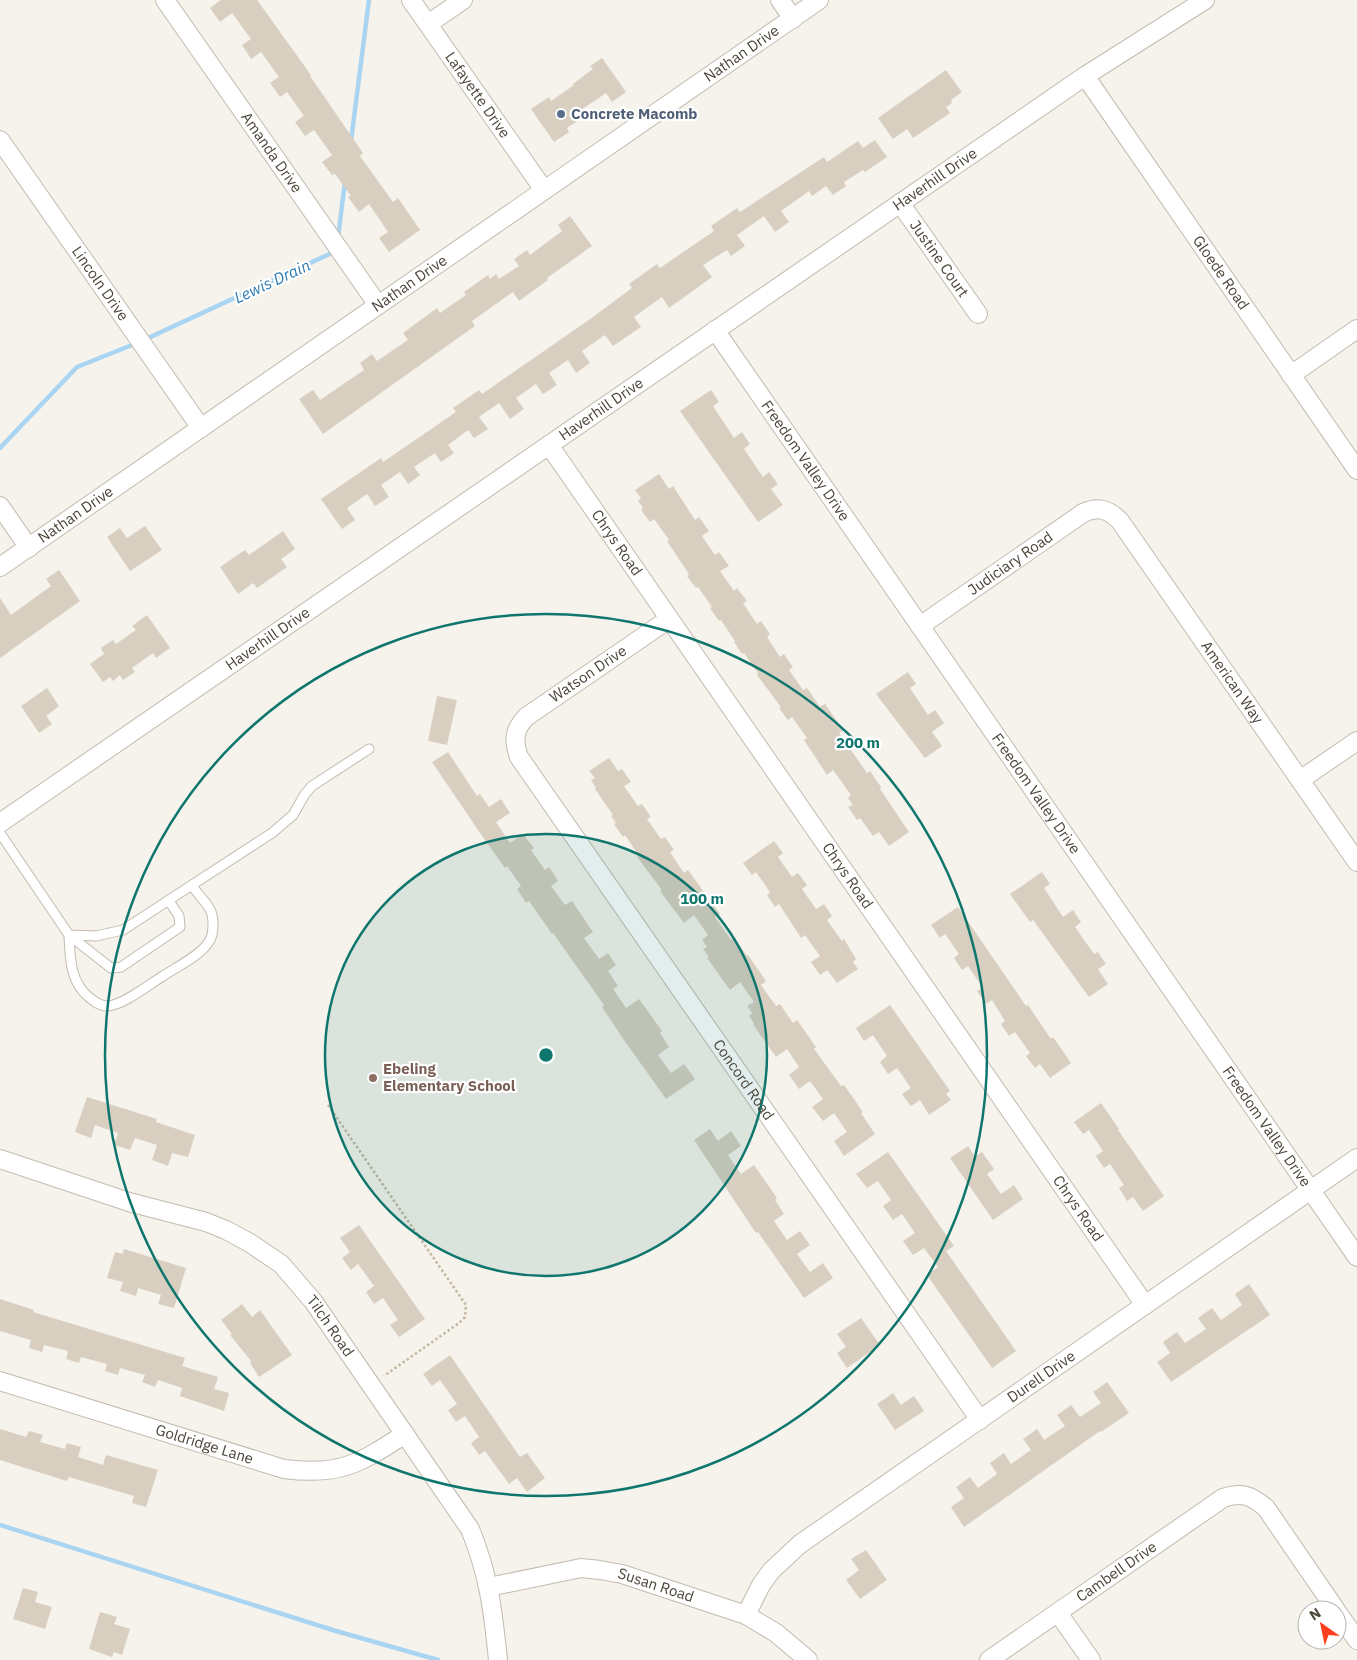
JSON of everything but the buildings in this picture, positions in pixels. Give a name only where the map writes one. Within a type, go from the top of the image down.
[{"type":"street","name":"Amanda Drive","points":[[165,0],[378,305]]},
{"type":"street","name":"Lafayette Drive","points":[[411,0],[544,190]]},
{"type":"street","points":[[428,24],[463,0]]},
{"type":"street","points":[[780,0],[793,18]]},
{"type":"street","name":"Nathan Drive","points":[[0,567],[819,0]]},
{"type":"street","name":"Haverhill Drive","points":[[0,823],[1085,76],[1197,2]]},
{"type":"street","name":"Gloede Road","points":[[1085,76],[1357,470]]},
{"type":"street","name":"Lincoln Drive","points":[[0,140],[201,428]]},
{"type":"street","name":"Justine Court","points":[[900,203],[978,314]]},
{"type":"street","points":[[1291,375],[1357,329]]},
{"type":"street","name":"Freedom Valley Drive","points":[[715,330],[1357,1256]]},
{"type":"street","name":"Chrys Road","points":[[549,446],[1145,1305]]},
{"type":"street","points":[[0,506],[29,548]]},
{"type":"street","name":"Judiciary Road","points":[[920,626],[1083,513],[1092,509],[1104,509]]},
{"type":"street","name":"American Way","points":[[1104,509],[1113,513],[1120,521],[1357,862]]},
{"type":"street","name":"Watson Drive","points":[[514,736],[518,726],[526,717],[669,619]]},
{"type":"street","name":"Concord Road","points":[[514,736],[519,757],[980,1420]]},
{"type":"street","points":[[1300,780],[1357,741]]},
{"type":"street","name":"Durell Drive","points":[[746,1615],[771,1570],[800,1544],[1357,1158]]},
{"type":"street","name":"Tilch Road","points":[[0,1159],[129,1202],[206,1222],[226,1230],[265,1251],[281,1264],[313,1301],[470,1529],[479,1551],[489,1587],[498,1660]]},
{"type":"street","name":"Goldridge Lane","points":[[0,1381],[284,1469],[306,1472],[346,1467],[365,1459],[405,1434]]},
{"type":"street","name":"Cambell Drive","points":[[989,1660],[1223,1498],[1234,1494],[1257,1500],[1266,1508],[1329,1600]]},
{"type":"street","name":"Susan Road","points":[[489,1587],[581,1568],[622,1574],[746,1615],[776,1633],[808,1660]]},
{"type":"street","points":[[1058,1613],[1091,1660]]},
{"type":"street","points":[[1347,1626],[1357,1640]]},
{"type":"lane","points":[[69,935],[96,936],[123,930],[272,833],[294,815],[305,794],[312,786],[369,749]]},
{"type":"lane","points":[[0,833],[69,935],[111,968],[121,967],[180,927],[179,916],[169,901]]},
{"type":"lane","points":[[69,935],[70,959],[77,984],[86,995],[97,1003],[108,1006],[126,1000],[202,950],[211,937],[213,919],[208,903],[198,895],[192,885]]},
{"type":"path","points":[[328,1106],[466,1305],[465,1317],[459,1324],[381,1378]]},
{"type":"waterway","name":"Lewis Drain","points":[[351,141],[369,0]]},
{"type":"waterway","name":"Lewis Drain","points":[[338,238],[345,181]]},
{"type":"waterway","name":"Lewis Drain","points":[[144,340],[336,251]]},
{"type":"waterway","name":"Lewis Drain","points":[[0,448],[77,367],[137,343]]},
{"type":"waterway","points":[[0,1525],[336,1631],[438,1660]]},
{"type":"place","name":"Concrete Macomb","points":[[561,114]]},
{"type":"place","name":"Ebeling Elementary School","points":[[373,1078]]}]
